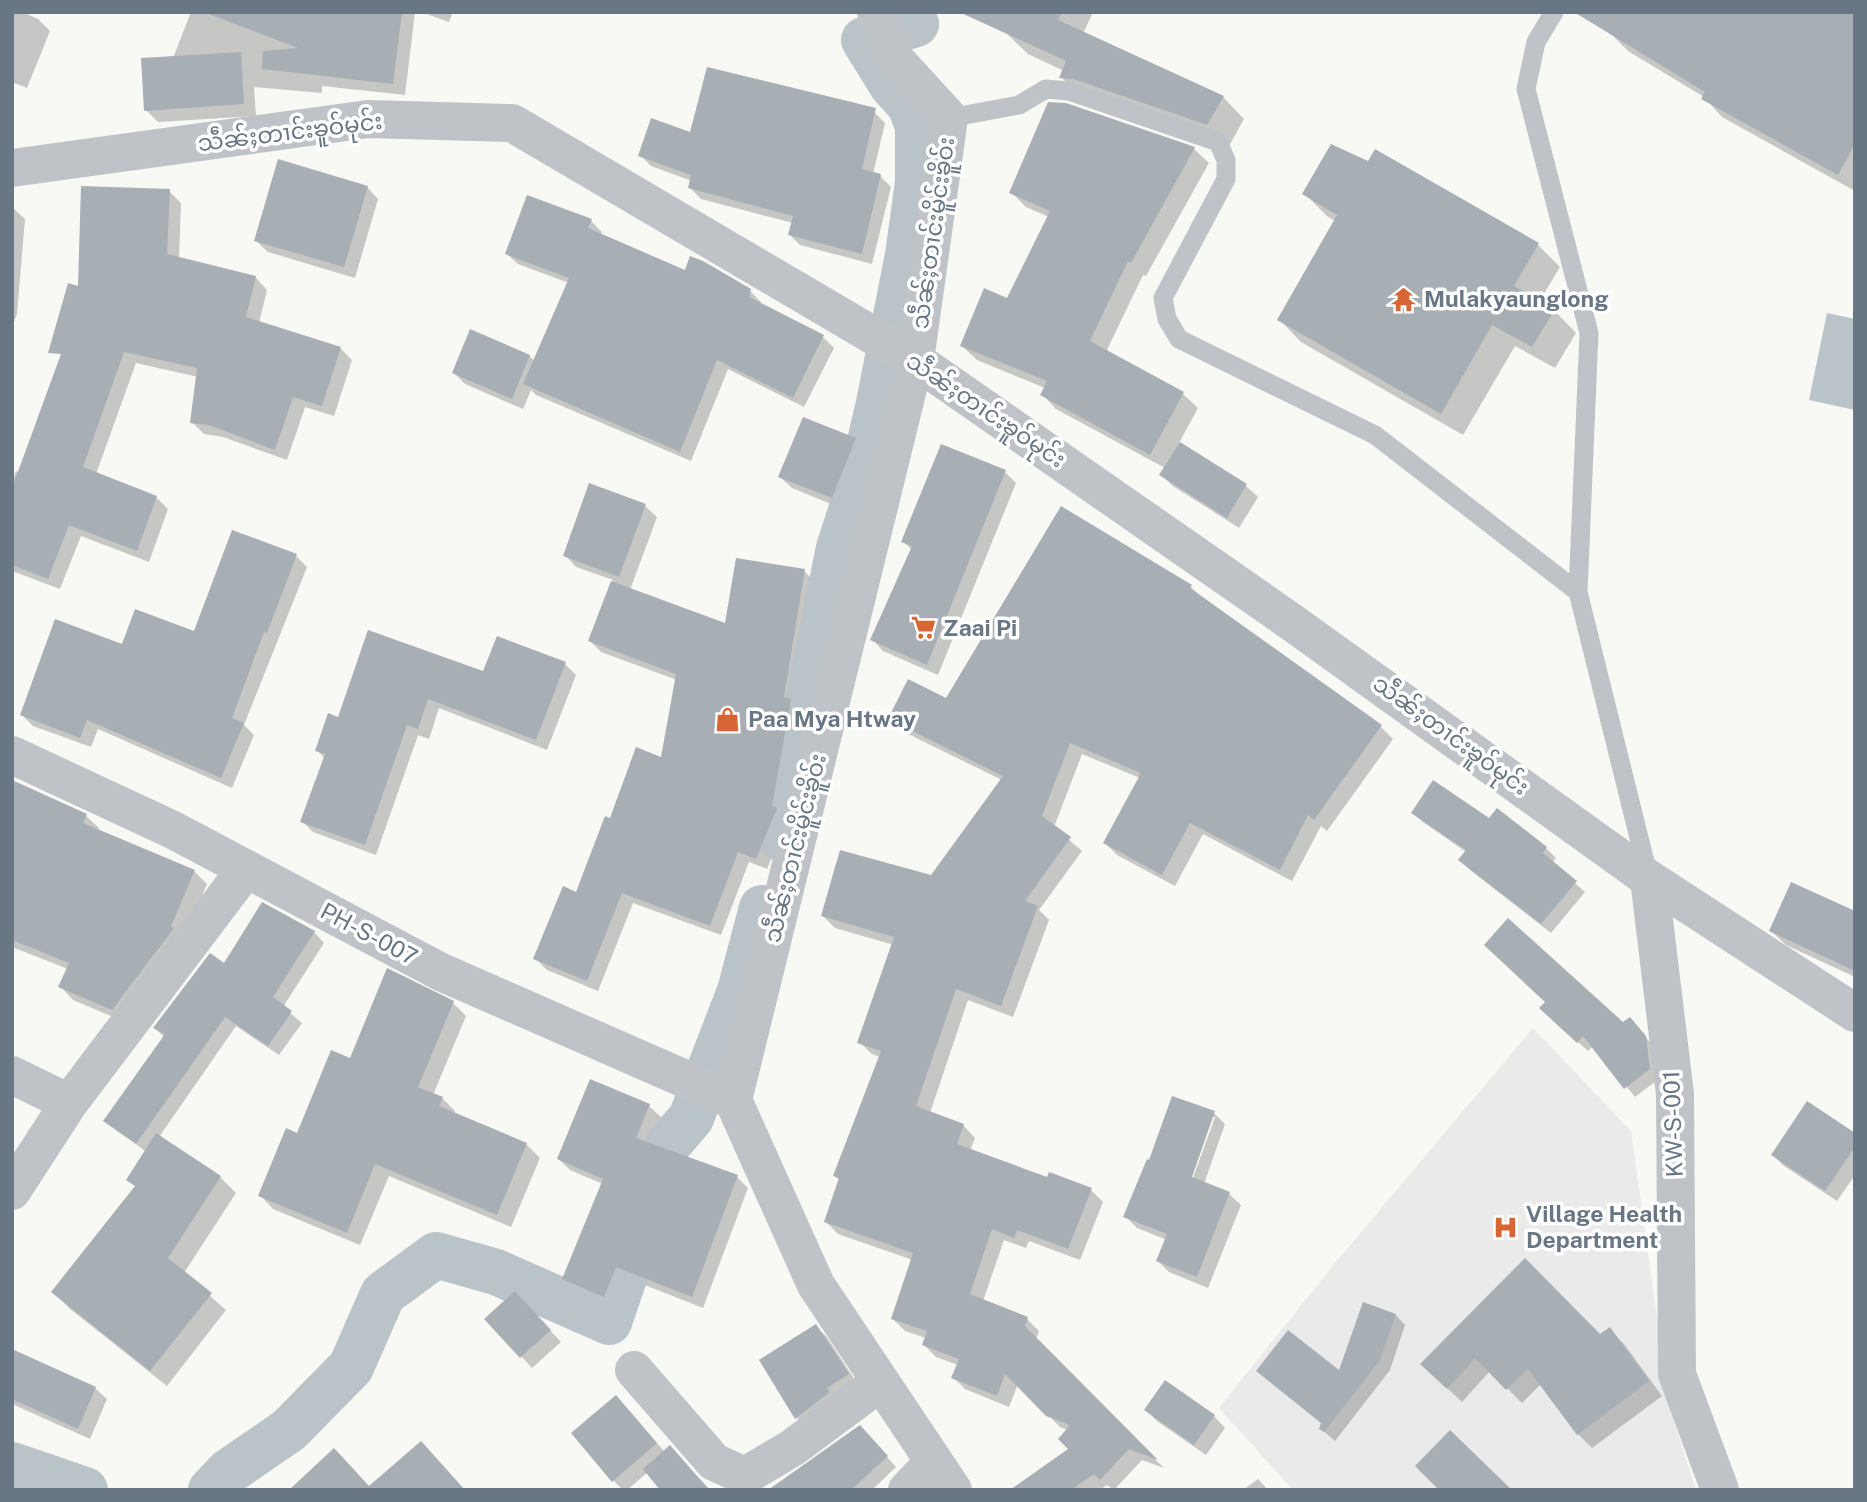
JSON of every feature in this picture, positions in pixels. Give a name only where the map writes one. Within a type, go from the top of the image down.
[{"type":"street","name":"သဵၼ်ႈတၢင်းမိူင်းၶိူဝ်း","points":[[710,1090],[908,356],[949,118],[894,59],[876,12]]},
{"type":"street","name":"သဵၼ်ႈတၢင်းၶူဝ်မုင်း","points":[[12,168],[368,119],[512,123],[908,356],[1312,637],[1649,878],[1855,1013]]},
{"type":"street","name":"PH-S-007","points":[[12,755],[173,830],[441,972],[710,1090]]},
{"type":"street","points":[[12,1191],[69,1103],[246,869]]},
{"type":"street","name":"KW-S-001","points":[[1649,878],[1675,1094],[1676,1374],[1720,1490]]},
{"type":"street","points":[[12,1075],[69,1103]]},
{"type":"street","points":[[710,1090],[816,1286],[943,1476],[907,1490]]},
{"type":"street","points":[[634,1370],[714,1462],[745,1476],[792,1448],[881,1382]]},
{"type":"lane","points":[[1554,12],[1535,42],[1526,89],[1589,333],[1578,592],[1649,878]]},
{"type":"lane","points":[[949,118],[1019,105],[1046,89],[1069,91],[1218,142],[1226,160],[1226,179],[1163,298],[1167,319],[1179,339],[1375,435],[1578,592]]},
{"type":"shaded area","points":[[1827,313],[1855,319],[1855,410],[1809,400]]},
{"type":"shaded area","name":"Village Health Department","points":[[1533,1028],[1631,1131],[1669,1405],[1696,1490],[1293,1490],[1219,1408],[1336,1262]]},
{"type":"building","points":[[212,12],[402,12],[393,84],[262,69],[263,51],[298,48],[211,15]]},
{"type":"building","points":[[959,12],[1062,12],[1058,20],[1224,96],[1207,125],[1073,79],[1059,78],[1066,61]]},
{"type":"building","points":[[1574,12],[1855,12],[1855,144],[1838,175],[1701,99],[1705,92]]},
{"type":"building","points":[[241,52],[244,104],[144,111],[141,58]]},
{"type":"building","points":[[707,67],[876,108],[862,169],[881,174],[862,254],[788,235],[793,216],[688,188],[691,175],[638,156],[651,118],[690,132]]},
{"type":"building","points":[[1048,102],[1066,103],[1195,147],[1131,263],[1128,261],[1090,341],[1184,392],[1150,455],[1040,395],[1047,381],[960,346],[984,288],[1007,298],[1050,211],[1009,193]]},
{"type":"building","points":[[1331,144],[1368,161],[1375,149],[1539,243],[1514,286],[1555,309],[1532,347],[1492,325],[1441,414],[1277,320],[1337,215],[1302,194]]},
{"type":"building","points":[[278,159],[368,186],[344,267],[254,241]]},
{"type":"building","points":[[81,186],[170,189],[167,254],[256,276],[246,317],[341,347],[322,406],[293,397],[275,450],[209,425],[190,423],[197,368],[124,352],[83,467],[157,496],[137,551],[69,525],[48,579],[12,565],[12,488],[61,354],[48,353],[68,283],[78,286]]},
{"type":"building","points":[[527,195],[592,219],[588,228],[685,270],[690,256],[703,261],[751,289],[749,297],[824,335],[793,398],[717,360],[680,452],[523,384],[569,278],[505,254]]},
{"type":"building","points":[[470,329],[530,355],[512,399],[452,373]]},
{"type":"building","points":[[803,417],[856,438],[832,498],[778,477]]},
{"type":"building","points":[[1180,442],[1247,484],[1227,518],[1159,475]]},
{"type":"building","points":[[941,444],[1006,470],[927,665],[870,640],[912,546],[901,542]]},
{"type":"building","points":[[589,483],[646,504],[619,577],[563,556]]},
{"type":"building","points":[[1061,506],[1192,585],[1190,588],[1382,725],[1314,820],[1308,815],[1280,870],[1190,823],[1162,875],[1103,843],[1141,773],[1070,743],[1042,816],[1071,837],[1025,901],[1038,906],[1001,1006],[956,989],[916,1106],[964,1124],[957,1144],[1047,1177],[1049,1172],[1092,1188],[1068,1249],[1017,1230],[1014,1238],[992,1229],[970,1294],[1028,1317],[1025,1326],[1158,1460],[1129,1449],[1100,1480],[1094,1474],[1071,1490],[1010,1490],[1068,1449],[1058,1439],[1070,1425],[1046,1416],[1005,1374],[997,1396],[951,1378],[959,1359],[922,1345],[927,1331],[891,1319],[913,1253],[824,1222],[839,1178],[833,1176],[881,1051],[857,1043],[894,937],[821,916],[840,850],[931,875],[1003,776],[888,719],[908,679],[946,698]]},
{"type":"building","points":[[232,530],[297,554],[232,718],[244,723],[221,778],[87,720],[80,738],[20,715],[55,619],[122,644],[135,609],[194,631]]},
{"type":"building","points":[[736,558],[805,569],[784,697],[791,699],[772,806],[777,808],[756,859],[738,852],[710,926],[622,893],[587,981],[533,959],[563,886],[576,892],[605,816],[610,818],[636,747],[661,757],[676,674],[588,641],[611,581],[725,623]]},
{"type":"building","points":[[368,630],[483,671],[497,636],[566,662],[536,740],[428,699],[418,729],[407,725],[365,845],[300,822],[325,754],[315,751],[328,713],[338,717]]},
{"type":"building","points":[[12,780],[87,814],[83,823],[195,870],[171,926],[174,928],[112,1010],[58,987],[69,963],[12,940]]},
{"type":"building","points":[[1433,780],[1489,818],[1497,808],[1547,847],[1543,853],[1577,881],[1541,924],[1458,860],[1466,850],[1411,813]]},
{"type":"building","points":[[1791,882],[1855,911],[1855,971],[1769,931]]},
{"type":"building","points":[[262,902],[315,931],[273,997],[292,1011],[268,1046],[225,1017],[136,1144],[103,1121],[165,1034],[153,1028],[210,953],[224,963]]},
{"type":"building","points":[[1508,918],[1623,1022],[1630,1017],[1646,1036],[1650,1069],[1624,1089],[1583,1036],[1577,1043],[1539,1008],[1545,1002],[1484,945]]},
{"type":"building","points":[[387,968],[454,1001],[418,1087],[443,1097],[439,1106],[527,1143],[497,1215],[375,1164],[347,1233],[258,1196],[286,1128],[297,1133],[331,1050],[350,1058]]},
{"type":"building","points":[[590,1079],[650,1104],[636,1138],[738,1175],[692,1297],[616,1267],[604,1297],[562,1279],[603,1179],[557,1159]]},
{"type":"building","points":[[1172,1096],[1215,1111],[1192,1177],[1230,1192],[1197,1277],[1156,1261],[1167,1234],[1123,1217],[1147,1159],[1149,1160]]},
{"type":"building","points":[[1807,1101],[1855,1133],[1855,1147],[1825,1191],[1771,1155]]},
{"type":"building","points":[[156,1133],[221,1176],[168,1258],[212,1293],[150,1371],[51,1292],[135,1186],[126,1180]]},
{"type":"building","points":[[1525,1258],[1600,1334],[1610,1327],[1649,1381],[1577,1435],[1528,1369],[1506,1390],[1475,1358],[1447,1389],[1420,1364]]},
{"type":"building","points":[[515,1291],[551,1330],[520,1358],[484,1319]]},
{"type":"building","points":[[1363,1302],[1396,1314],[1380,1360],[1324,1432],[1319,1429],[1321,1423],[1256,1371],[1288,1330],[1339,1370]]},
{"type":"building","points":[[816,1324],[849,1374],[827,1388],[830,1392],[795,1419],[759,1360]]},
{"type":"building","points":[[12,1349],[96,1387],[78,1429],[12,1399]]},
{"type":"building","points":[[1165,1380],[1215,1415],[1194,1445],[1144,1410]]},
{"type":"building","points":[[616,1395],[657,1443],[612,1482],[571,1433]]},
{"type":"building","points":[[860,1425],[888,1456],[851,1490],[768,1490]]},
{"type":"building","points":[[1450,1430],[1512,1490],[1439,1490],[1415,1466]]},
{"type":"building","points":[[421,1441],[465,1490],[289,1490],[334,1448],[369,1486]]},
{"type":"building","points":[[670,1445],[710,1490],[660,1490],[643,1469]]},
{"type":"waterway","points":[[780,838],[839,548],[862,477],[879,403],[908,255],[918,182],[918,126],[910,105],[892,85],[864,40],[916,24],[910,12]]},
{"type":"waterway","points":[[211,1490],[228,1472],[289,1430],[351,1367],[383,1294],[436,1255],[496,1272],[609,1322],[629,1263],[633,1225],[646,1185],[666,1147],[691,1118],[740,991],[762,908]]},
{"type":"waterway","points":[[12,1465],[85,1490]]},
{"type":"place","name":"Mulakyaunglong","points":[[1404,299]]},
{"type":"place","name":"Zaai Pi","points":[[923,628]]},
{"type":"place","name":"Paa Mya Htway","points":[[728,719]]},
{"type":"place","name":"Village Health Department","points":[[1506,1227]]}]
